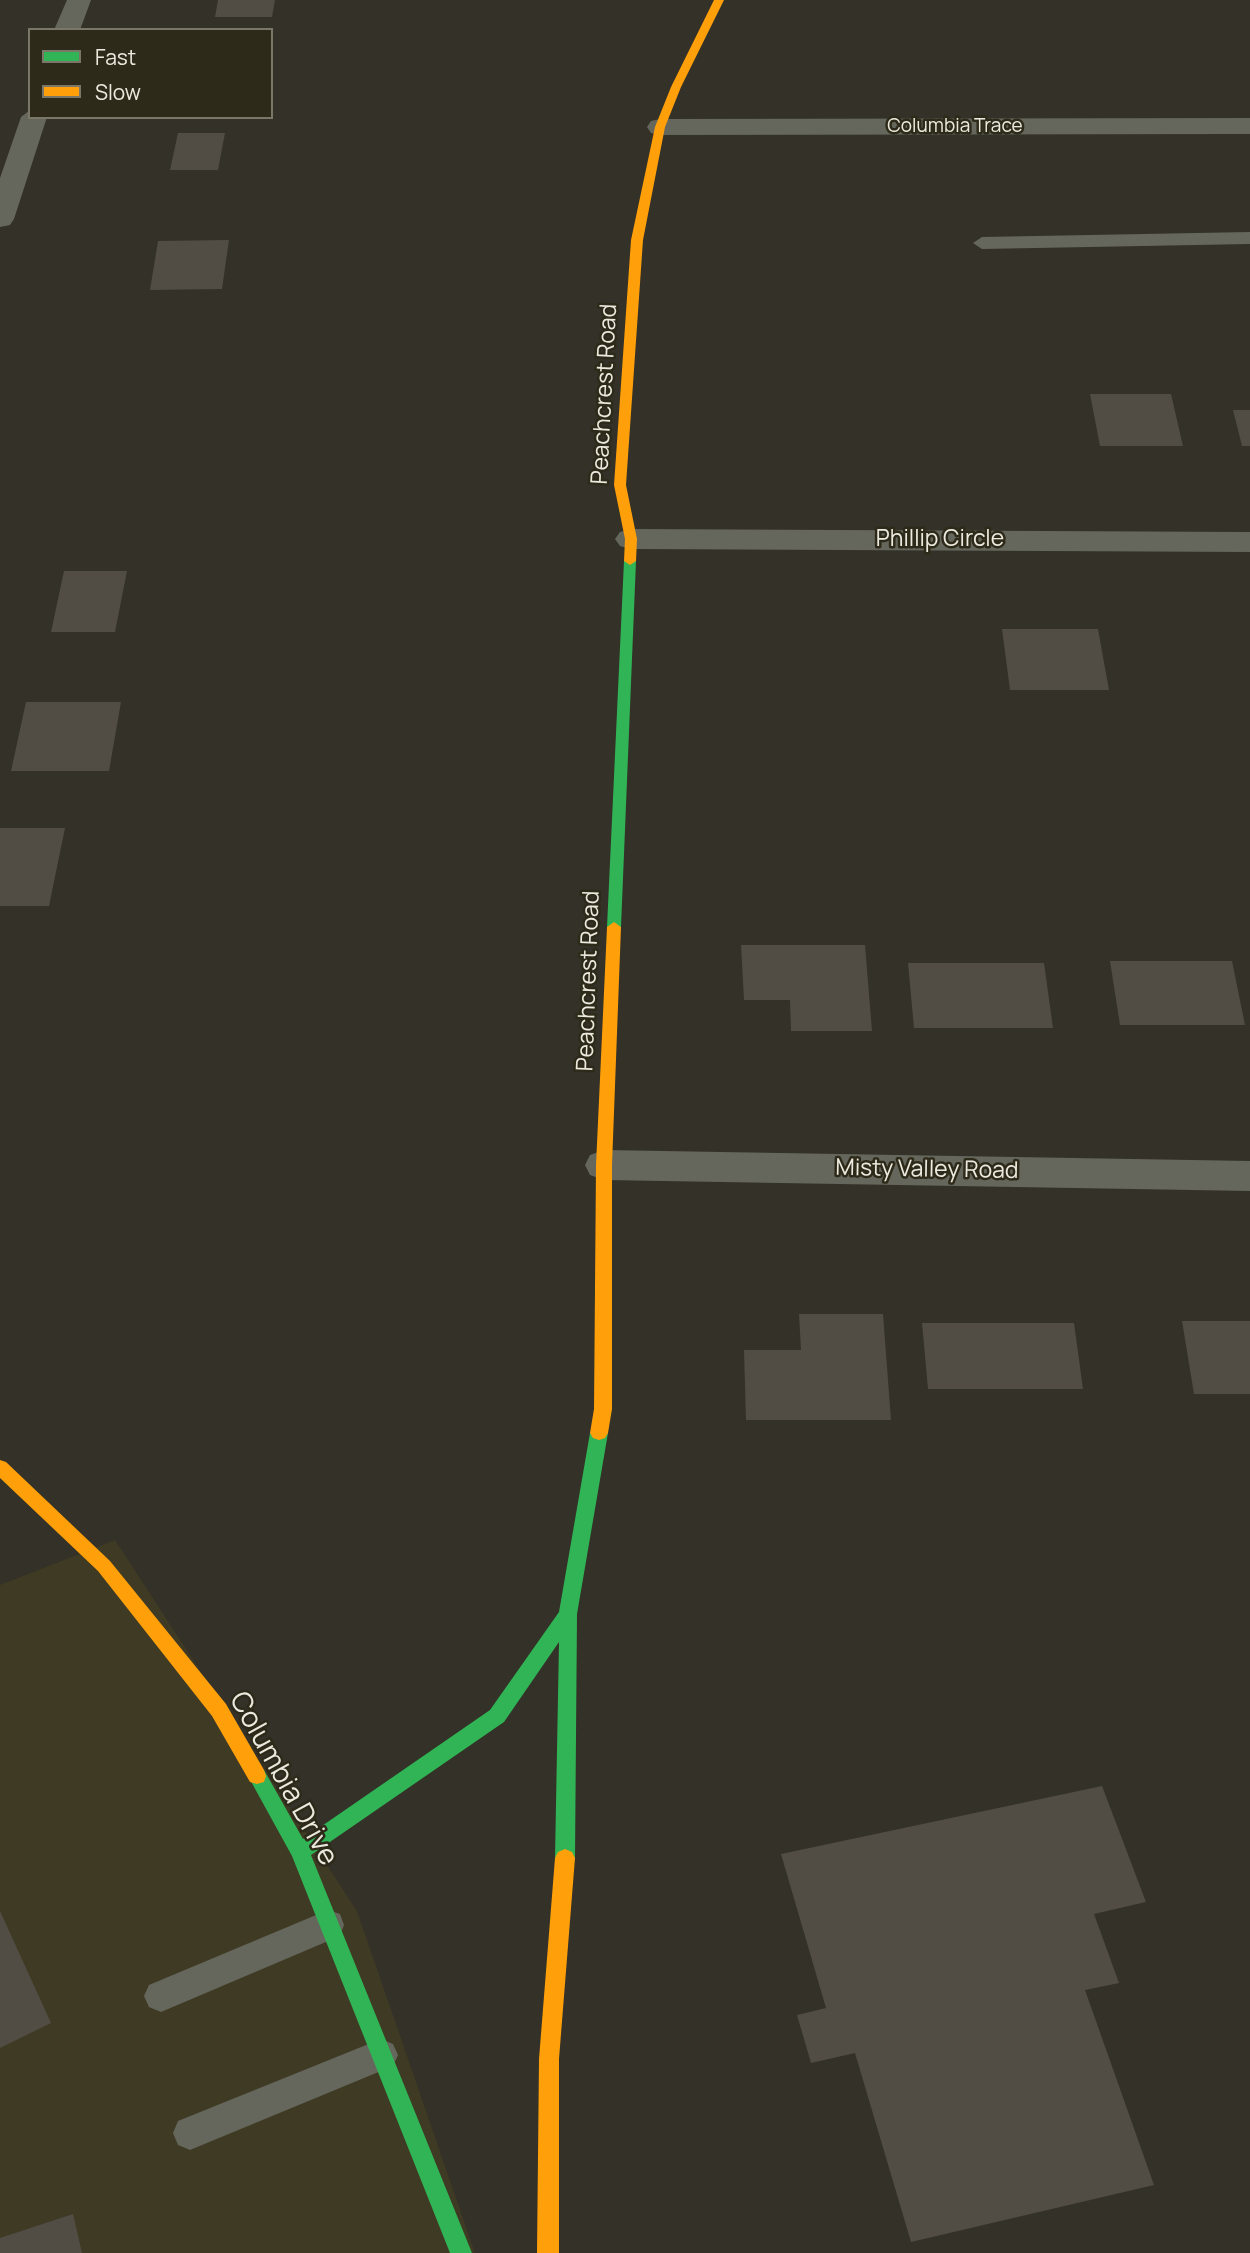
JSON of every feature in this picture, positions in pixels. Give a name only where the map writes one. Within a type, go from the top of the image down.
[{"type":"street","points":[[68,28],[79,0]]},
{"type":"street","name":"Peachcrest Road","points":[[300,1853],[497,1716],[568,1614],[603,1409],[604,1165],[631,539],[620,485],[636,253],[660,127],[676,87],[719,0]]},
{"type":"street","points":[[0,219],[33,119]]},
{"type":"street","name":"Columbia Trace","points":[[660,127],[1250,126]]},
{"type":"street","name":"Phillip Circle","points":[[631,539],[1250,542]]},
{"type":"street","name":"Misty Valley Road","points":[[604,1165],[1250,1175]]},
{"type":"street","name":"Columbia Drive","points":[[0,1467],[104,1566],[219,1710],[300,1853],[461,2253]]},
{"type":"street","points":[[548,2253],[549,2059],[566,1839],[568,1614]]},
{"type":"lane","points":[[982,243],[1250,238]]},
{"type":"lane","points":[[161,1996],[328,1925]]},
{"type":"lane","points":[[190,2133],[381,2055]]},
{"type":"shaded area","points":[[115,1540],[357,1911],[475,2253],[0,2253],[0,1585]]},
{"type":"building","points":[[218,0],[275,0],[272,17],[215,17]]},
{"type":"building","points":[[178,133],[225,133],[218,170],[170,170]]},
{"type":"building","points":[[229,240],[222,289],[150,290],[158,241]]},
{"type":"building","points":[[1090,394],[1171,394],[1183,446],[1100,446]]},
{"type":"building","points":[[1233,410],[1250,410],[1250,446],[1242,446]]},
{"type":"building","points":[[64,571],[127,571],[115,632],[51,632]]},
{"type":"building","points":[[1002,629],[1098,629],[1109,690],[1010,690]]},
{"type":"building","points":[[26,702],[121,702],[109,771],[11,771]]},
{"type":"building","points":[[0,828],[65,828],[49,906],[0,906]]},
{"type":"building","points":[[741,945],[865,945],[872,1031],[791,1031],[790,1000],[744,1000]]},
{"type":"building","points":[[1110,961],[1232,961],[1245,1025],[1120,1025]]},
{"type":"building","points":[[908,963],[1044,963],[1053,1028],[914,1028]]},
{"type":"building","points":[[799,1314],[883,1314],[891,1420],[746,1420],[744,1350],[801,1350]]},
{"type":"building","points":[[1182,1321],[1250,1321],[1250,1394],[1194,1394]]},
{"type":"building","points":[[922,1323],[1074,1323],[1083,1389],[928,1389]]},
{"type":"building","points":[[1102,1786],[1146,1902],[1094,1914],[1119,1983],[1085,1990],[1154,2185],[911,2242],[855,2053],[811,2063],[797,2015],[826,2008],[781,1854]]},
{"type":"building","points":[[0,1911],[51,2023],[0,2048]]},
{"type":"building","points":[[73,2214],[82,2253],[0,2253],[0,2238]]},
{"type":"traffic: fast","points":[[614,927],[630,561]]},
{"type":"traffic: fast","points":[[300,1852],[497,1716],[568,1614],[599,1433]]},
{"type":"traffic: fast","points":[[565,1858],[568,1614]]},
{"type":"traffic: fast","points":[[257,1776],[300,1852],[461,2253]]},
{"type":"traffic: slow","points":[[630,561],[631,539],[620,485],[637,240],[660,127],[676,87],[719,0]]},
{"type":"traffic: slow","points":[[599,1433],[603,1409],[604,1165],[614,927]]},
{"type":"traffic: slow","points":[[0,1467],[104,1566],[219,1710],[257,1776]]},
{"type":"traffic: slow","points":[[548,2253],[549,2059],[565,1858]]}]
